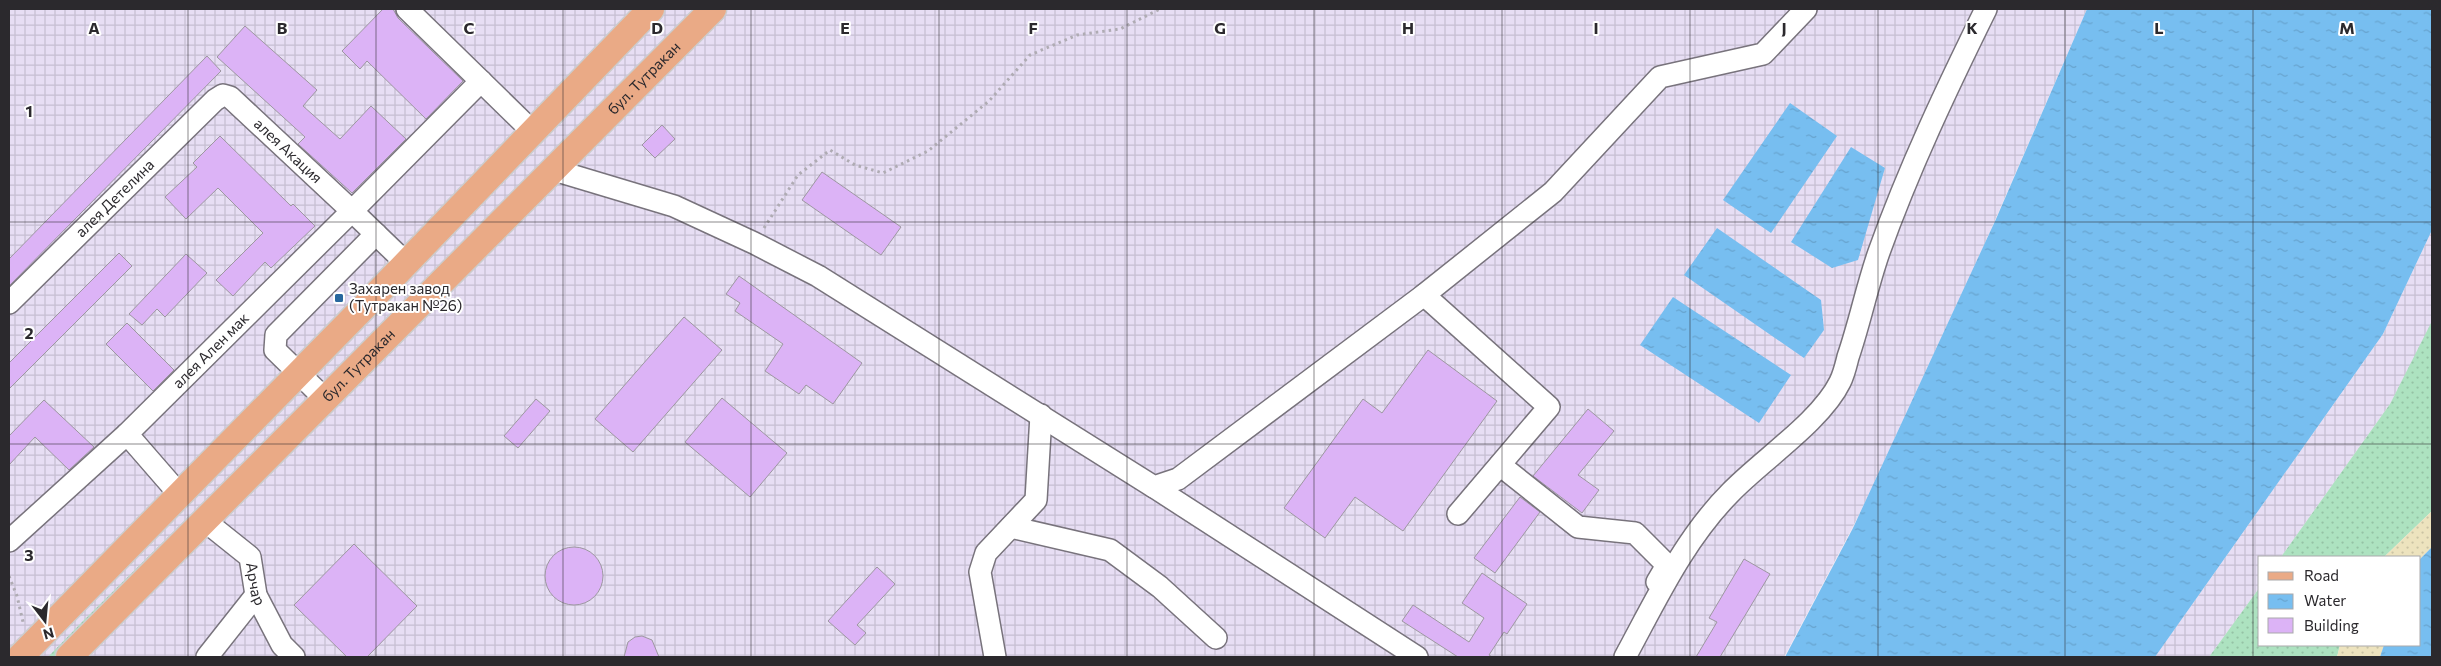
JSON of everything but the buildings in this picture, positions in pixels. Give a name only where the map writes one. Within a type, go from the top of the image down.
[{"type":"main road","points":[[25,652],[406,263],[651,9]]},
{"type":"main road","name":"бул. Тутракан","points":[[69,657],[713,9]]},
{"type":"street","points":[[407,9],[532,132]]},
{"type":"street","points":[[1154,487],[1178,479],[1424,294],[1553,192],[1660,77],[1762,54],[1806,9]]},
{"type":"street","points":[[1625,657],[1680,556],[1702,525],[1731,492],[1794,435],[1822,406],[1840,383],[1879,253],[1911,170],[1938,105],[1986,9]]},
{"type":"street","name":"алея Ален мак","points":[[9,541],[127,434],[481,81]]},
{"type":"street","name":"алея Акация","points":[[223,95],[230,97],[352,211]]},
{"type":"street","name":"алея Детелина","points":[[9,303],[215,100],[223,95]]},
{"type":"street","points":[[554,170],[674,206],[754,243],[818,276],[1041,415],[1417,657]]},
{"type":"street","points":[[352,211],[406,263]]},
{"type":"street","points":[[326,400],[276,350],[276,335],[376,234]]},
{"type":"street","points":[[1424,294],[1549,407],[1458,514]]},
{"type":"street","points":[[995,657],[980,572],[986,553],[1036,500],[1041,415]]},
{"type":"street","points":[[127,434],[180,495]]},
{"type":"street","points":[[1500,465],[1578,527],[1635,533],[1667,565],[1613,657]]},
{"type":"street","name":"Арчар","points":[[205,521],[250,557],[256,595],[282,646],[294,657]]},
{"type":"street","points":[[1011,527],[1110,550],[1160,587],[1216,638]]},
{"type":"street","points":[[207,657],[256,595]]},
{"type":"path","points":[[754,243],[798,175],[830,150],[855,165],[883,173],[928,152],[989,101],[1030,55],[1077,35],[1120,30],[1160,9]]},
{"type":"path","points":[[9,576],[17,596],[25,652]]},
{"type":"shaded area","points":[[9,9],[2087,9],[1985,243],[1859,515],[1784,657],[9,657]]},
{"type":"shaded area","points":[[2432,230],[2432,324],[2390,404],[2282,556],[2258,556],[2258,590],[2209,657],[2155,657],[2383,334]]},
{"type":"green space","points":[[2432,321],[2432,511],[2385,556],[2282,556],[2390,404]]},
{"type":"green space","points":[[302,405],[59,657],[48,657],[82,622]]},
{"type":"green space","points":[[2258,590],[2258,646],[2340,646],[2337,657],[2209,657]]},
{"type":"sand","points":[[2432,511],[2432,547],[2421,558],[2421,556],[2385,556]]},
{"type":"sand","points":[[2340,646],[2384,646],[2380,657],[2337,657]]},
{"type":"water","points":[[2087,9],[2432,9],[2432,230],[2383,334],[2155,657],[1785,657],[1853,528],[1996,219]]},
{"type":"water","points":[[1790,103],[1837,136],[1771,233],[1723,200]]},
{"type":"water","points":[[1851,147],[1885,168],[1858,260],[1832,268],[1791,242]]},
{"type":"water","points":[[1717,228],[1821,300],[1824,330],[1804,358],[1684,275]]},
{"type":"water","points":[[1673,297],[1791,375],[1759,423],[1640,345]]},
{"type":"water","points":[[2432,547],[2432,657],[2380,657],[2384,646],[2421,646],[2421,558]]},
{"type":"place","name":"Захарен завод (Тутракан №26)","points":[[339,298]]}]
